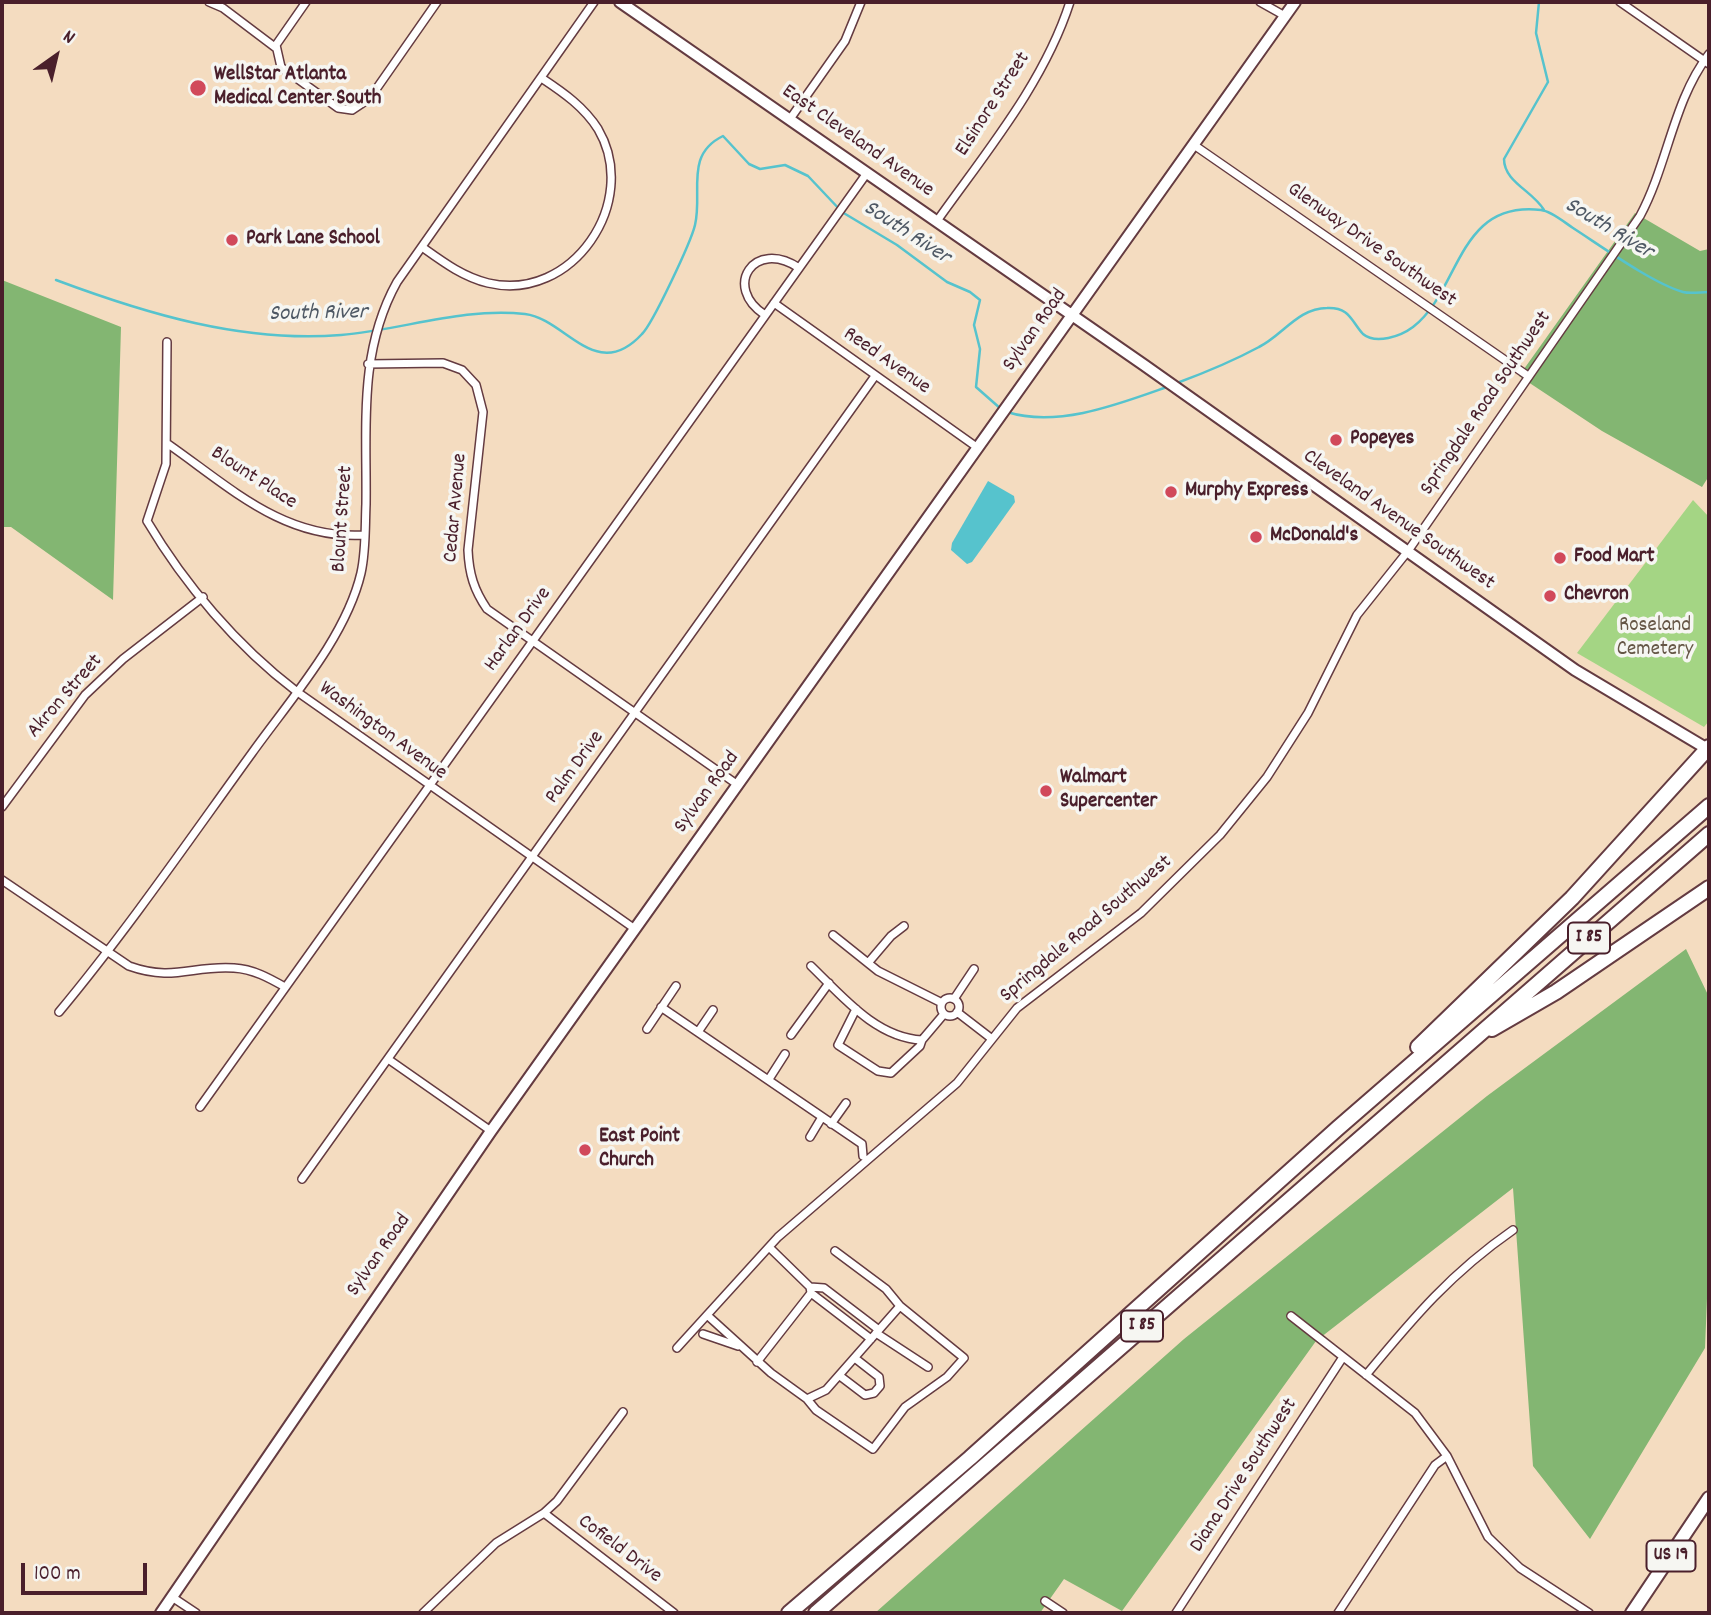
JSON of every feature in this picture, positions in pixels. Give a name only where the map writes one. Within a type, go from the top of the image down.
[{"type":"highway","points":[[1338,1128],[1572,898],[1709,748]]},
{"type":"highway","name":"I 85","points":[[789,1613],[970,1458],[1338,1128],[1709,806]]},
{"type":"highway","name":"I 85","points":[[816,1613],[1709,834]]},
{"type":"highway","points":[[1469,1041],[1556,992],[1709,888]]},
{"type":"main road","name":"East Cleveland Avenue","points":[[620,2],[1071,315]]},
{"type":"main road","name":"Sylvan Road","points":[[161,1613],[491,1130],[1295,2]]},
{"type":"main road","name":"Cleveland Avenue Southwest","points":[[1071,315],[1575,670],[1709,748]]},
{"type":"main road","name":"US 19","points":[[1632,1613],[1709,1498]]},
{"type":"street","points":[[209,2],[223,8],[276,48]]},
{"type":"street","points":[[306,2],[276,48],[277,58],[287,74],[338,108],[352,110],[370,99],[437,2]]},
{"type":"street","name":"Blount Street","points":[[59,1012],[108,953],[296,691],[351,606],[362,571],[365,535],[368,364],[384,306],[422,247],[543,79],[594,2]]},
{"type":"street","points":[[790,119],[845,41],[861,2]]},
{"type":"street","name":"Elsinore Street","points":[[937,221],[1037,74],[1070,2]]},
{"type":"street","points":[[1260,2],[1285,16]]},
{"type":"street","points":[[1620,2],[1707,59]]},
{"type":"street","name":"Springdale Road Southwest","points":[[677,1348],[769,1247],[865,1158],[957,1083],[1017,1008],[1141,912],[1220,835],[1267,777],[1308,713],[1357,615],[1408,551],[1640,216],[1650,197],[1685,94],[1707,59]]},
{"type":"street","points":[[422,247],[468,277],[511,285],[533,282],[556,274],[575,260],[590,243],[603,222],[610,200],[611,177],[607,152],[599,131],[585,112],[543,79]]},
{"type":"street","name":"Glenway Drive Southwest","points":[[1194,145],[1528,376]]},
{"type":"street","name":"Harlan Drive","points":[[200,1107],[867,173]]},
{"type":"street","points":[[765,315],[746,294],[745,282],[751,267],[761,260],[774,257],[799,268]]},
{"type":"street","name":"Reed Avenue","points":[[774,303],[978,448]]},
{"type":"street","points":[[167,342],[168,444]]},
{"type":"street","name":"Cedar Avenue","points":[[368,364],[443,363],[462,370],[476,385],[483,412],[468,550],[469,573],[476,593],[487,609],[738,785]]},
{"type":"street","name":"Palm Drive","points":[[302,1179],[875,376]]},
{"type":"street","name":"Washington Avenue","points":[[168,444],[162,484],[147,521],[203,597],[247,650],[296,691],[428,787],[635,929]]},
{"type":"street","name":"Blount Place","points":[[168,444],[285,523],[324,534],[365,535]]},
{"type":"street","name":"Akron Street","points":[[2,807],[85,695],[123,659],[203,597]]},
{"type":"street","points":[[2,880],[129,966],[150,973],[172,975],[236,968],[262,974],[285,988]]},
{"type":"street","points":[[868,964],[891,936],[904,926]]},
{"type":"street","points":[[833,935],[868,964],[907,988],[942,1003]]},
{"type":"street","points":[[811,966],[856,1009],[887,1030],[906,1039],[922,1040]]},
{"type":"street","points":[[954,999],[974,969]]},
{"type":"street","points":[[791,1035],[829,983]]},
{"type":"street","points":[[647,1029],[676,986]]},
{"type":"street","points":[[942,1003],[949,998],[954,999]]},
{"type":"street","points":[[954,999],[958,1006],[957,1012]]},
{"type":"street","points":[[942,1003],[944,1014]]},
{"type":"street","points":[[661,1007],[769,1079],[853,1140],[853,1148],[865,1158]]},
{"type":"street","points":[[856,1009],[838,1045],[878,1071],[891,1073],[920,1046],[944,1014]]},
{"type":"street","points":[[698,1032],[713,1010]]},
{"type":"street","points":[[957,1012],[992,1039]]},
{"type":"street","points":[[944,1014],[953,1015],[957,1012]]},
{"type":"street","points":[[769,1079],[785,1054]]},
{"type":"street","points":[[388,1059],[491,1130]]},
{"type":"street","points":[[831,1124],[845,1102]]},
{"type":"street","points":[[810,1137],[822,1118]]},
{"type":"street","points":[[1366,1375],[1445,1283],[1514,1230]]},
{"type":"street","points":[[769,1247],[811,1290],[928,1367]]},
{"type":"street","points":[[707,1315],[757,1362],[807,1399],[822,1415],[873,1449],[905,1407],[947,1377],[963,1361],[963,1355],[900,1306],[886,1289],[835,1251]]},
{"type":"street","points":[[757,1362],[811,1290],[824,1288],[875,1334]]},
{"type":"street","points":[[807,1399],[827,1390],[900,1306]]},
{"type":"street","points":[[1291,1316],[1415,1413],[1447,1456],[1477,1520],[1500,1550],[1589,1613]]},
{"type":"street","points":[[703,1334],[739,1346]]},
{"type":"street","name":"Diana Drive Southwest","points":[[1176,1613],[1343,1357]]},
{"type":"street","points":[[840,1376],[865,1395],[874,1393],[880,1386],[879,1377],[856,1359]]},
{"type":"street","points":[[423,1613],[496,1543],[544,1513],[556,1501],[623,1412]]},
{"type":"street","points":[[1338,1613],[1435,1465],[1447,1456]]},
{"type":"street","name":"Cofield Drive","points":[[544,1513],[674,1613]]},
{"type":"street","points":[[172,1597],[196,1613]]},
{"type":"street","points":[[1045,1601],[1063,1613]]},
{"type":"green space","points":[[1635,213],[1700,251],[1709,249],[1709,476],[1702,487],[1602,431],[1519,376]]},
{"type":"green space","points":[[2,280],[121,327],[113,600],[11,527],[2,527]]},
{"type":"green space","name":"Roseland Cemetery","points":[[1693,500],[1709,517],[1709,721],[1704,727],[1577,653]]},
{"type":"green space","points":[[1686,949],[1709,997],[1709,1249],[1705,1348],[1590,1539],[1533,1466],[1513,1188],[1316,1341],[1122,1611],[1064,1579],[1040,1613],[875,1613],[1184,1339],[1487,1096]]},
{"type":"water","points":[[988,481],[1014,496],[1015,502],[972,562],[967,564],[951,550],[952,543]]},
{"type":"waterway","points":[[1539,2],[1536,33],[1548,82],[1504,159],[1509,174],[1544,210]]},
{"type":"waterway","name":"South River","points":[[56,280],[160,314],[268,335],[341,335],[456,316],[525,314],[540,318],[582,345],[610,353],[625,348],[642,334],[663,299],[695,225],[697,175],[703,153],[723,136],[749,164],[760,169],[785,165],[808,176],[842,212],[897,245],[947,282],[970,292],[980,300],[974,325],[980,349],[976,387],[1001,409]]},
{"type":"waterway","name":"South River","points":[[1177,383],[1259,347],[1299,317],[1317,309],[1335,308],[1345,312],[1363,334],[1375,339],[1402,333],[1413,327],[1429,311],[1476,233],[1492,219],[1513,211],[1549,212],[1657,281],[1683,292],[1709,292]]},
{"type":"waterway","name":"South River","points":[[1007,412],[1027,416],[1067,416],[1109,407],[1167,387]]},
{"type":"place","name":"WellStar Atlanta Medical Center South","points":[[198,88]]},
{"type":"place","name":"Park Lane School","points":[[232,240]]},
{"type":"place","name":"Popeyes","points":[[1336,440]]},
{"type":"place","name":"Murphy Express","points":[[1171,492]]},
{"type":"place","name":"McDonald's","points":[[1256,537]]},
{"type":"place","name":"Food Mart","points":[[1560,558]]},
{"type":"place","name":"Chevron","points":[[1550,596]]},
{"type":"place","name":"Walmart Supercenter","points":[[1046,791]]},
{"type":"place","name":"East Point Church","points":[[585,1150]]}]
